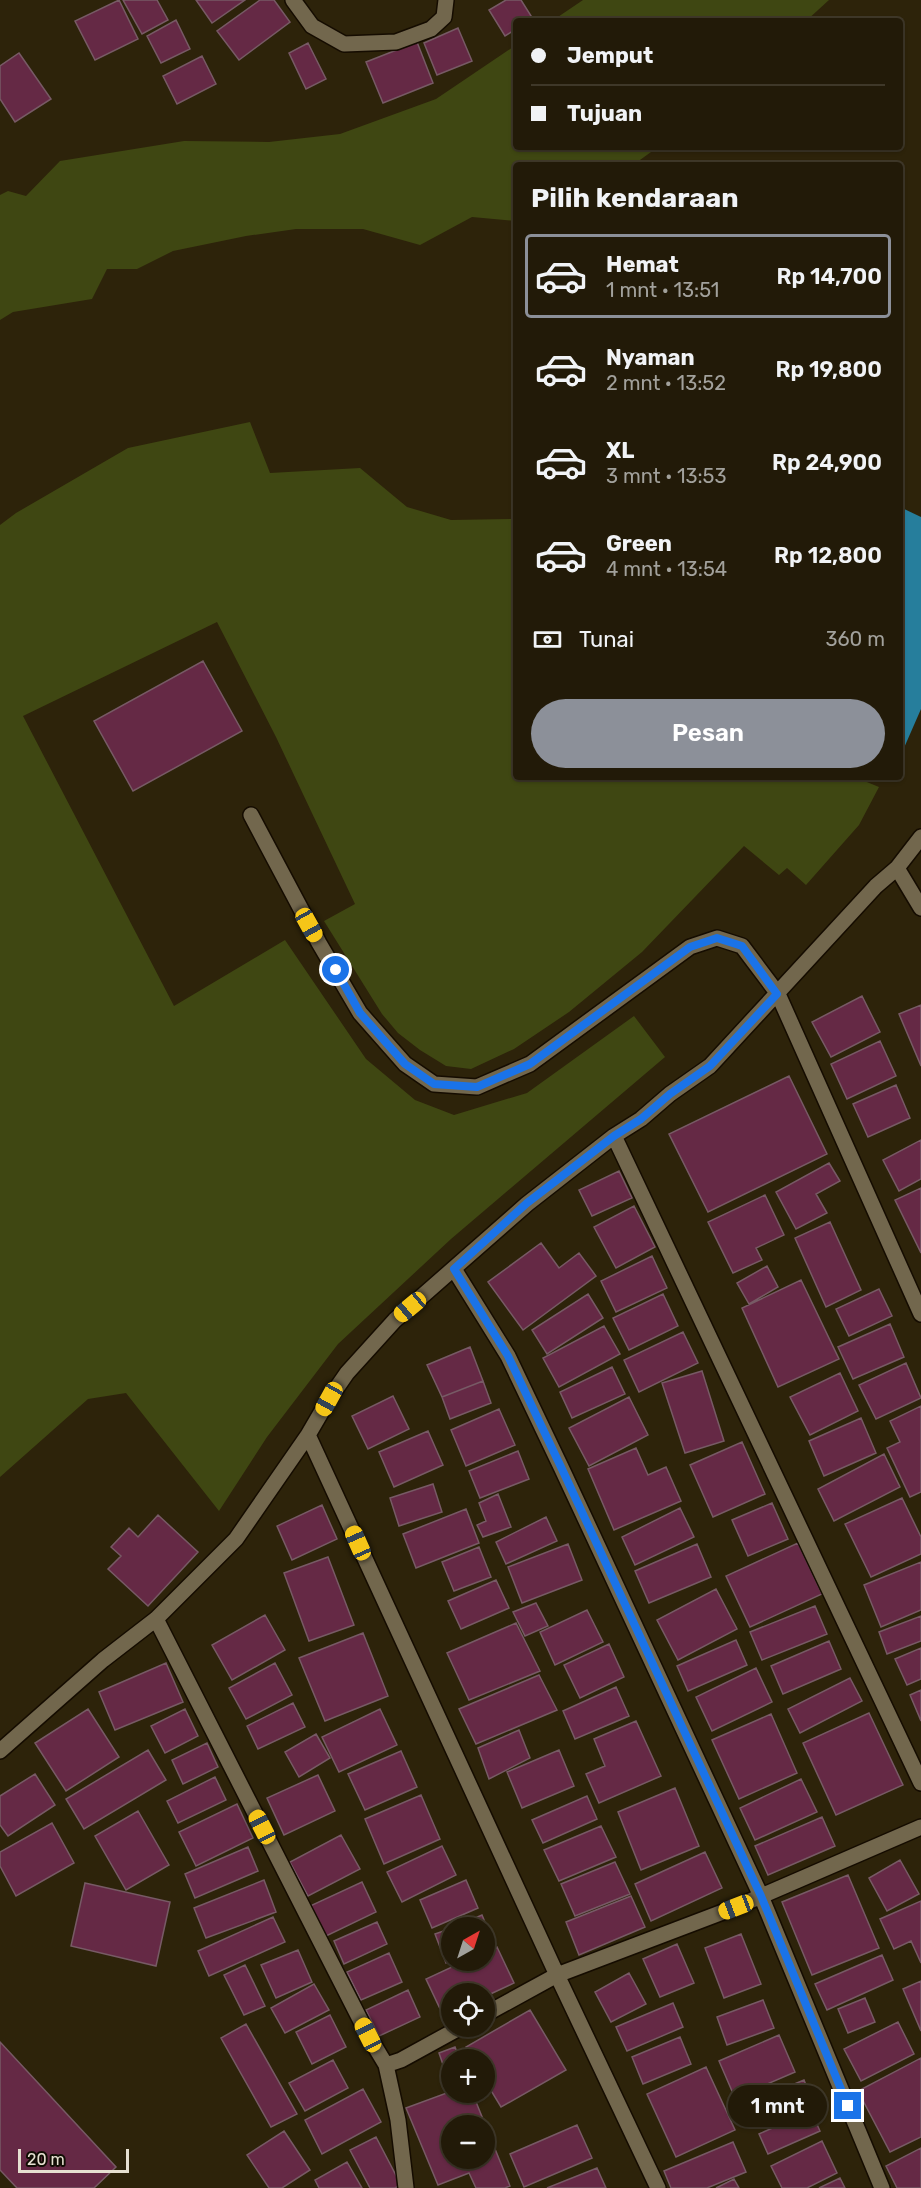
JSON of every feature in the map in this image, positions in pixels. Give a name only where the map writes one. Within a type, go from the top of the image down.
[{"type":"street","points":[[293,0],[312,26],[344,44],[396,42],[431,29],[444,17],[446,0]]},
{"type":"street","points":[[251,815],[314,934],[360,1013],[405,1064],[434,1084],[477,1087],[530,1064],[690,947],[717,938],[742,946],[777,994],[921,1314]]},
{"type":"street","points":[[0,1751],[104,1660],[156,1619],[236,1539],[308,1435],[347,1373],[395,1320],[527,1203],[710,1066],[876,886],[897,868],[921,837]]},
{"type":"street","points":[[897,868],[921,908]]},
{"type":"street","points":[[614,1136],[921,1783]]},
{"type":"street","points":[[454,1269],[508,1356],[761,1896],[882,2188]]},
{"type":"street","points":[[308,1435],[557,1975],[658,2188]]},
{"type":"street","points":[[156,1619],[368,2035],[386,2064],[399,2120],[406,2188]]},
{"type":"street","points":[[495,2009],[557,1975],[761,1896],[921,1827]]},
{"type":"street","points":[[386,2064],[401,2060],[443,2037]]},
{"type":"green space","points":[[583,0],[829,0],[809,18],[556,18]]},
{"type":"green space","points":[[513,47],[513,150],[654,150],[637,162],[513,162],[513,221],[472,217],[420,245],[363,229],[296,229],[246,236],[173,251],[137,269],[107,269],[92,299],[13,312],[0,320],[0,195],[8,191],[26,196],[60,161],[184,141],[269,142],[340,134],[436,99]]},
{"type":"green space","points":[[250,422],[270,473],[360,468],[407,507],[451,520],[513,519],[513,780],[862,780],[879,787],[859,825],[806,885],[787,868],[779,875],[744,846],[642,952],[569,1012],[514,1049],[471,1069],[446,1066],[398,1033],[382,1014],[324,921],[355,904],[276,737],[217,622],[23,716],[174,1006],[285,940],[366,1059],[415,1100],[454,1115],[527,1093],[634,1016],[665,1057],[451,1239],[338,1344],[267,1437],[219,1511],[126,1393],[88,1399],[0,1477],[0,525],[16,513],[128,448]]},
{"type":"water","points":[[903,508],[921,517],[921,709],[903,750]]},
{"type":"building","points":[[119,0],[138,39],[95,60],[75,21]]},
{"type":"building","points":[[123,0],[157,0],[168,20],[142,34]]},
{"type":"building","points":[[196,0],[245,0],[212,23]]},
{"type":"building","points":[[260,0],[274,0],[290,22],[239,60],[217,31]]},
{"type":"building","points":[[506,0],[521,0],[532,18],[513,18],[513,31],[505,36],[489,10]]},
{"type":"building","points":[[176,20],[190,49],[161,63],[147,36]]},
{"type":"building","points":[[458,28],[472,61],[437,75],[424,43]]},
{"type":"building","points":[[417,42],[433,83],[383,103],[366,62]]},
{"type":"building","points":[[308,43],[326,79],[306,89],[289,53]]},
{"type":"building","points":[[19,53],[51,99],[15,122],[0,99],[0,66]]},
{"type":"building","points":[[202,56],[216,84],[177,104],[163,76]]},
{"type":"building","points":[[203,661],[242,731],[133,791],[94,721]]},
{"type":"building","points":[[862,996],[880,1032],[831,1057],[812,1022]]},
{"type":"building","points":[[921,1005],[921,1066],[899,1014]]},
{"type":"building","points":[[880,1041],[896,1076],[847,1099],[831,1064]]},
{"type":"building","points":[[789,1076],[827,1154],[708,1212],[669,1134]]},
{"type":"building","points":[[896,1085],[910,1118],[868,1137],[853,1104]]},
{"type":"building","points":[[921,1140],[921,1179],[899,1191],[883,1160]]},
{"type":"building","points":[[829,1163],[840,1181],[816,1194],[827,1213],[796,1229],[776,1192]]},
{"type":"building","points":[[619,1171],[632,1198],[592,1216],[579,1190]]},
{"type":"building","points":[[921,1188],[921,1253],[895,1200]]},
{"type":"building","points":[[765,1195],[784,1235],[756,1248],[762,1260],[733,1273],[708,1222]]},
{"type":"building","points":[[634,1206],[655,1247],[616,1268],[594,1227]]},
{"type":"building","points":[[830,1222],[861,1290],[826,1307],[795,1238]]},
{"type":"building","points":[[541,1243],[559,1268],[579,1253],[596,1276],[523,1330],[488,1282]]},
{"type":"building","points":[[652,1256],[667,1288],[616,1312],[601,1281]]},
{"type":"building","points":[[767,1266],[778,1287],[749,1304],[737,1283]]},
{"type":"building","points":[[801,1280],[839,1359],[778,1387],[742,1308]]},
{"type":"building","points":[[879,1289],[892,1316],[849,1336],[836,1309]]},
{"type":"building","points":[[588,1294],[603,1318],[547,1354],[532,1330]]},
{"type":"building","points":[[663,1294],[678,1326],[629,1350],[613,1318]]},
{"type":"building","points":[[890,1324],[904,1357],[853,1379],[838,1347]]},
{"type":"building","points":[[604,1326],[620,1354],[559,1387],[543,1358]]},
{"type":"building","points":[[683,1332],[698,1363],[639,1392],[624,1360]]},
{"type":"building","points":[[470,1347],[483,1381],[442,1397],[427,1365]]},
{"type":"building","points":[[906,1363],[921,1398],[876,1419],[859,1385]]},
{"type":"building","points":[[612,1367],[625,1394],[572,1418],[560,1392]]},
{"type":"building","points":[[702,1371],[724,1441],[685,1453],[662,1383]]},
{"type":"building","points":[[840,1373],[858,1411],[810,1435],[790,1397]]},
{"type":"building","points":[[483,1381],[491,1403],[450,1419],[442,1397]]},
{"type":"building","points":[[393,1396],[409,1429],[368,1449],[352,1416]]},
{"type":"building","points":[[629,1397],[648,1435],[589,1466],[569,1428]]},
{"type":"building","points":[[921,1406],[921,1492],[910,1497],[887,1448],[900,1442],[890,1421]]},
{"type":"building","points":[[499,1409],[515,1445],[466,1466],[451,1430]]},
{"type":"building","points":[[861,1418],[876,1453],[824,1476],[809,1441]]},
{"type":"building","points":[[428,1431],[443,1465],[394,1487],[379,1452]]},
{"type":"building","points":[[742,1442],[765,1494],[713,1517],[690,1465]]},
{"type":"building","points":[[636,1448],[648,1475],[666,1467],[681,1501],[614,1530],[588,1469]]},
{"type":"building","points":[[518,1451],[529,1479],[480,1498],[469,1471]]},
{"type":"building","points":[[884,1454],[900,1487],[834,1521],[818,1489]]},
{"type":"building","points":[[433,1484],[442,1512],[399,1526],[390,1498]]},
{"type":"building","points":[[498,1494],[511,1527],[483,1537],[477,1525],[486,1521],[479,1503]]},
{"type":"building","points":[[902,1498],[921,1537],[921,1554],[871,1577],[845,1524]]},
{"type":"building","points":[[772,1503],[788,1539],[748,1556],[732,1520]]},
{"type":"building","points":[[322,1505],[337,1539],[292,1560],[277,1526]]},
{"type":"building","points":[[680,1508],[694,1537],[635,1565],[622,1537]]},
{"type":"building","points":[[466,1509],[479,1543],[416,1568],[403,1534]]},
{"type":"building","points":[[158,1515],[198,1552],[148,1606],[108,1569],[121,1556],[111,1547],[129,1528],[138,1537]]},
{"type":"building","points":[[546,1517],[557,1541],[506,1564],[496,1542]]},
{"type":"building","points":[[798,1543],[822,1594],[750,1627],[726,1576]]},
{"type":"building","points":[[568,1544],[582,1580],[522,1603],[508,1567]]},
{"type":"building","points":[[697,1544],[711,1577],[649,1603],[635,1571]]},
{"type":"building","points":[[479,1547],[491,1577],[454,1591],[442,1562]]},
{"type":"building","points":[[328,1557],[354,1625],[309,1641],[284,1573]]},
{"type":"building","points":[[921,1562],[921,1610],[881,1627],[864,1585]]},
{"type":"building","points":[[496,1580],[509,1608],[461,1629],[448,1601]]},
{"type":"building","points":[[716,1589],[737,1629],[678,1660],[657,1620]]},
{"type":"building","points":[[536,1603],[548,1626],[525,1636],[513,1612]]},
{"type":"building","points":[[815,1606],[827,1634],[762,1660],[750,1632]]},
{"type":"building","points":[[587,1610],[603,1642],[555,1665],[540,1632]]},
{"type":"building","points":[[265,1615],[285,1650],[232,1680],[212,1645]]},
{"type":"building","points":[[921,1616],[921,1641],[887,1654],[879,1632]]},
{"type":"building","points":[[516,1623],[540,1671],[469,1700],[447,1653]]},
{"type":"building","points":[[363,1633],[388,1696],[325,1721],[299,1658]]},
{"type":"building","points":[[736,1640],[747,1665],[688,1691],[677,1666]]},
{"type":"building","points":[[829,1641],[841,1669],[783,1694],[771,1666]]},
{"type":"building","points":[[609,1644],[624,1677],[580,1698],[564,1665]]},
{"type":"building","points":[[921,1648],[921,1679],[907,1685],[895,1659]]},
{"type":"building","points":[[166,1663],[183,1702],[115,1730],[99,1692]]},
{"type":"building","points":[[275,1663],[292,1695],[246,1719],[229,1688]]},
{"type":"building","points":[[756,1668],[772,1702],[712,1731],[696,1697]]},
{"type":"building","points":[[539,1675],[557,1710],[476,1744],[459,1709]]},
{"type":"building","points":[[850,1678],[862,1701],[800,1733],[788,1709]]},
{"type":"building","points":[[616,1687],[629,1716],[575,1739],[563,1711]]},
{"type":"building","points":[[921,1690],[921,1721],[910,1695]]},
{"type":"building","points":[[293,1703],[305,1727],[258,1749],[247,1726]]},
{"type":"building","points":[[88,1709],[119,1757],[66,1791],[35,1743]]},
{"type":"building","points":[[185,1709],[198,1736],[165,1753],[151,1726]]},
{"type":"building","points":[[380,1709],[397,1745],[339,1772],[322,1737]]},
{"type":"building","points":[[869,1713],[903,1785],[836,1815],[803,1743]]},
{"type":"building","points":[[771,1714],[797,1773],[739,1799],[712,1740]]},
{"type":"building","points":[[636,1721],[661,1776],[599,1803],[586,1774],[605,1766],[594,1739]]},
{"type":"building","points":[[519,1730],[530,1758],[489,1779],[478,1748]]},
{"type":"building","points":[[316,1734],[330,1758],[299,1777],[285,1752]]},
{"type":"building","points":[[207,1743],[218,1767],[183,1784],[172,1760]]},
{"type":"building","points":[[148,1750],[166,1780],[84,1829],[66,1799]]},
{"type":"building","points":[[559,1750],[574,1786],[522,1808],[507,1772]]},
{"type":"building","points":[[401,1751],[417,1787],[365,1810],[348,1774]]},
{"type":"building","points":[[35,1774],[55,1805],[8,1836],[0,1825],[0,1796]]},
{"type":"building","points":[[318,1775],[335,1811],[284,1835],[267,1798]]},
{"type":"building","points":[[215,1777],[226,1800],[178,1823],[167,1801]]},
{"type":"building","points":[[801,1779],[817,1812],[755,1840],[740,1808]]},
{"type":"building","points":[[675,1788],[699,1846],[641,1870],[618,1812]]},
{"type":"building","points":[[421,1795],[440,1839],[384,1864],[365,1819]]},
{"type":"building","points":[[587,1796],[597,1819],[543,1843],[532,1820]]},
{"type":"building","points":[[237,1804],[253,1838],[196,1866],[179,1832]]},
{"type":"building","points":[[138,1811],[169,1865],[126,1890],[95,1836]]},
{"type":"building","points":[[822,1817],[835,1846],[768,1875],[755,1846]]},
{"type":"building","points":[[52,1823],[74,1863],[16,1896],[0,1866],[0,1852]]},
{"type":"building","points":[[601,1826],[616,1857],[559,1881],[544,1850]]},
{"type":"building","points":[[341,1835],[360,1869],[308,1896],[290,1862]]},
{"type":"building","points":[[442,1846],[456,1875],[402,1902],[387,1872]]},
{"type":"building","points":[[248,1847],[258,1871],[195,1898],[185,1874]]},
{"type":"building","points":[[705,1852],[722,1888],[651,1921],[635,1884]]},
{"type":"building","points":[[900,1860],[919,1894],[887,1911],[869,1878]]},
{"type":"building","points":[[615,1862],[630,1894],[575,1916],[561,1884]]},
{"type":"building","points":[[848,1875],[879,1948],[812,1975],[782,1902]]},
{"type":"building","points":[[264,1880],[276,1912],[206,1938],[194,1908]]},
{"type":"building","points":[[466,1880],[478,1908],[457,1917],[441,1917],[441,1924],[432,1928],[420,1900]]},
{"type":"building","points":[[362,1882],[376,1912],[324,1937],[310,1906]]},
{"type":"building","points":[[85,1883],[170,1902],[156,1966],[71,1946]]},
{"type":"building","points":[[631,1896],[645,1927],[579,1955],[566,1922]]},
{"type":"building","points":[[921,1901],[921,1963],[911,1941],[894,1949],[880,1919]]},
{"type":"building","points":[[273,1917],[285,1942],[209,1976],[198,1951]]},
{"type":"building","points":[[377,1922],[387,1944],[344,1964],[334,1941]]},
{"type":"building","points":[[441,1932],[441,1950],[435,1934]]},
{"type":"building","points":[[741,1934],[761,1984],[724,1998],[705,1948]]},
{"type":"building","points":[[677,1944],[694,1983],[660,1997],[643,1959]]},
{"type":"building","points":[[497,1947],[514,1983],[495,1992],[495,1983],[441,1983],[441,2011],[426,1979],[443,1971],[495,1971],[495,1948]]},
{"type":"building","points":[[298,1950],[312,1982],[276,1998],[261,1965]]},
{"type":"building","points":[[389,1953],[402,1982],[361,2000],[347,1972]]},
{"type":"building","points":[[882,1955],[893,1980],[827,2010],[815,1984]]},
{"type":"building","points":[[245,1965],[265,2006],[244,2015],[224,1975]]},
{"type":"building","points":[[629,1973],[646,2004],[611,2022],[595,1992]]},
{"type":"building","points":[[921,1981],[921,2031],[903,1989]]},
{"type":"building","points":[[314,1984],[329,2010],[285,2033],[271,2008]]},
{"type":"building","points":[[408,1990],[420,2017],[379,2036],[366,2010]]},
{"type":"building","points":[[865,1998],[875,2022],[848,2033],[838,2009]]},
{"type":"building","points":[[763,2000],[774,2028],[727,2045],[717,2017]]},
{"type":"building","points":[[673,2003],[683,2027],[627,2051],[616,2027]]},
{"type":"building","points":[[530,2010],[566,2070],[501,2107],[495,2097],[495,2049],[467,2049],[466,2047],[483,2037],[495,2037],[495,2030]]},
{"type":"building","points":[[330,2015],[346,2047],[312,2064],[296,2032]]},
{"type":"building","points":[[898,2022],[914,2054],[861,2081],[844,2049]]},
{"type":"building","points":[[246,2024],[297,2114],[271,2127],[221,2038]]},
{"type":"building","points":[[779,2035],[795,2072],[735,2098],[719,2061]]},
{"type":"building","points":[[680,2037],[691,2064],[643,2084],[632,2057]]},
{"type":"building","points":[[0,2042],[116,2167],[94,2188],[17,2188],[0,2170]]},
{"type":"building","points":[[921,2058],[921,2137],[890,2152],[858,2091]]},
{"type":"building","points":[[333,2060],[348,2088],[305,2111],[289,2083]]},
{"type":"building","points":[[706,2067],[735,2130],[676,2157],[647,2094]]},
{"type":"building","points":[[804,2080],[813,2103],[752,2128],[743,2105]]},
{"type":"building","points":[[363,2089],[381,2122],[322,2154],[305,2120]]},
{"type":"building","points":[[441,2095],[441,2103],[476,2103],[481,2115],[441,2115],[441,2169],[495,2169],[495,2149],[510,2186],[476,2188],[469,2173],[438,2185],[406,2108]]},
{"type":"building","points":[[811,2111],[820,2131],[768,2154],[759,2134]]},
{"type":"building","points":[[577,2125],[592,2158],[524,2187],[510,2154]]},
{"type":"building","points":[[284,2131],[310,2170],[282,2188],[269,2188],[247,2155]]},
{"type":"building","points":[[376,2137],[401,2185],[395,2188],[370,2188],[350,2150]]},
{"type":"building","points":[[822,2141],[837,2173],[807,2188],[782,2188],[771,2166]]},
{"type":"building","points":[[733,2142],[746,2172],[707,2188],[671,2188],[664,2171]]},
{"type":"building","points":[[921,2148],[921,2188],[897,2188],[886,2166]]},
{"type":"building","points":[[347,2162],[362,2188],[319,2188],[315,2180]]},
{"type":"building","points":[[597,2168],[606,2188],[547,2188]]},
{"type":"building","points":[[840,2178],[845,2188],[819,2188]]},
{"type":"building","points":[[734,2179],[739,2188],[716,2188]]},
{"type":"route","points":[[336,970],[360,1013],[405,1064],[434,1084],[477,1087],[530,1064],[690,947],[717,938],[742,946],[777,994],[710,1066],[527,1203],[454,1269],[508,1356],[561,1467],[761,1896],[848,2106]]}]
